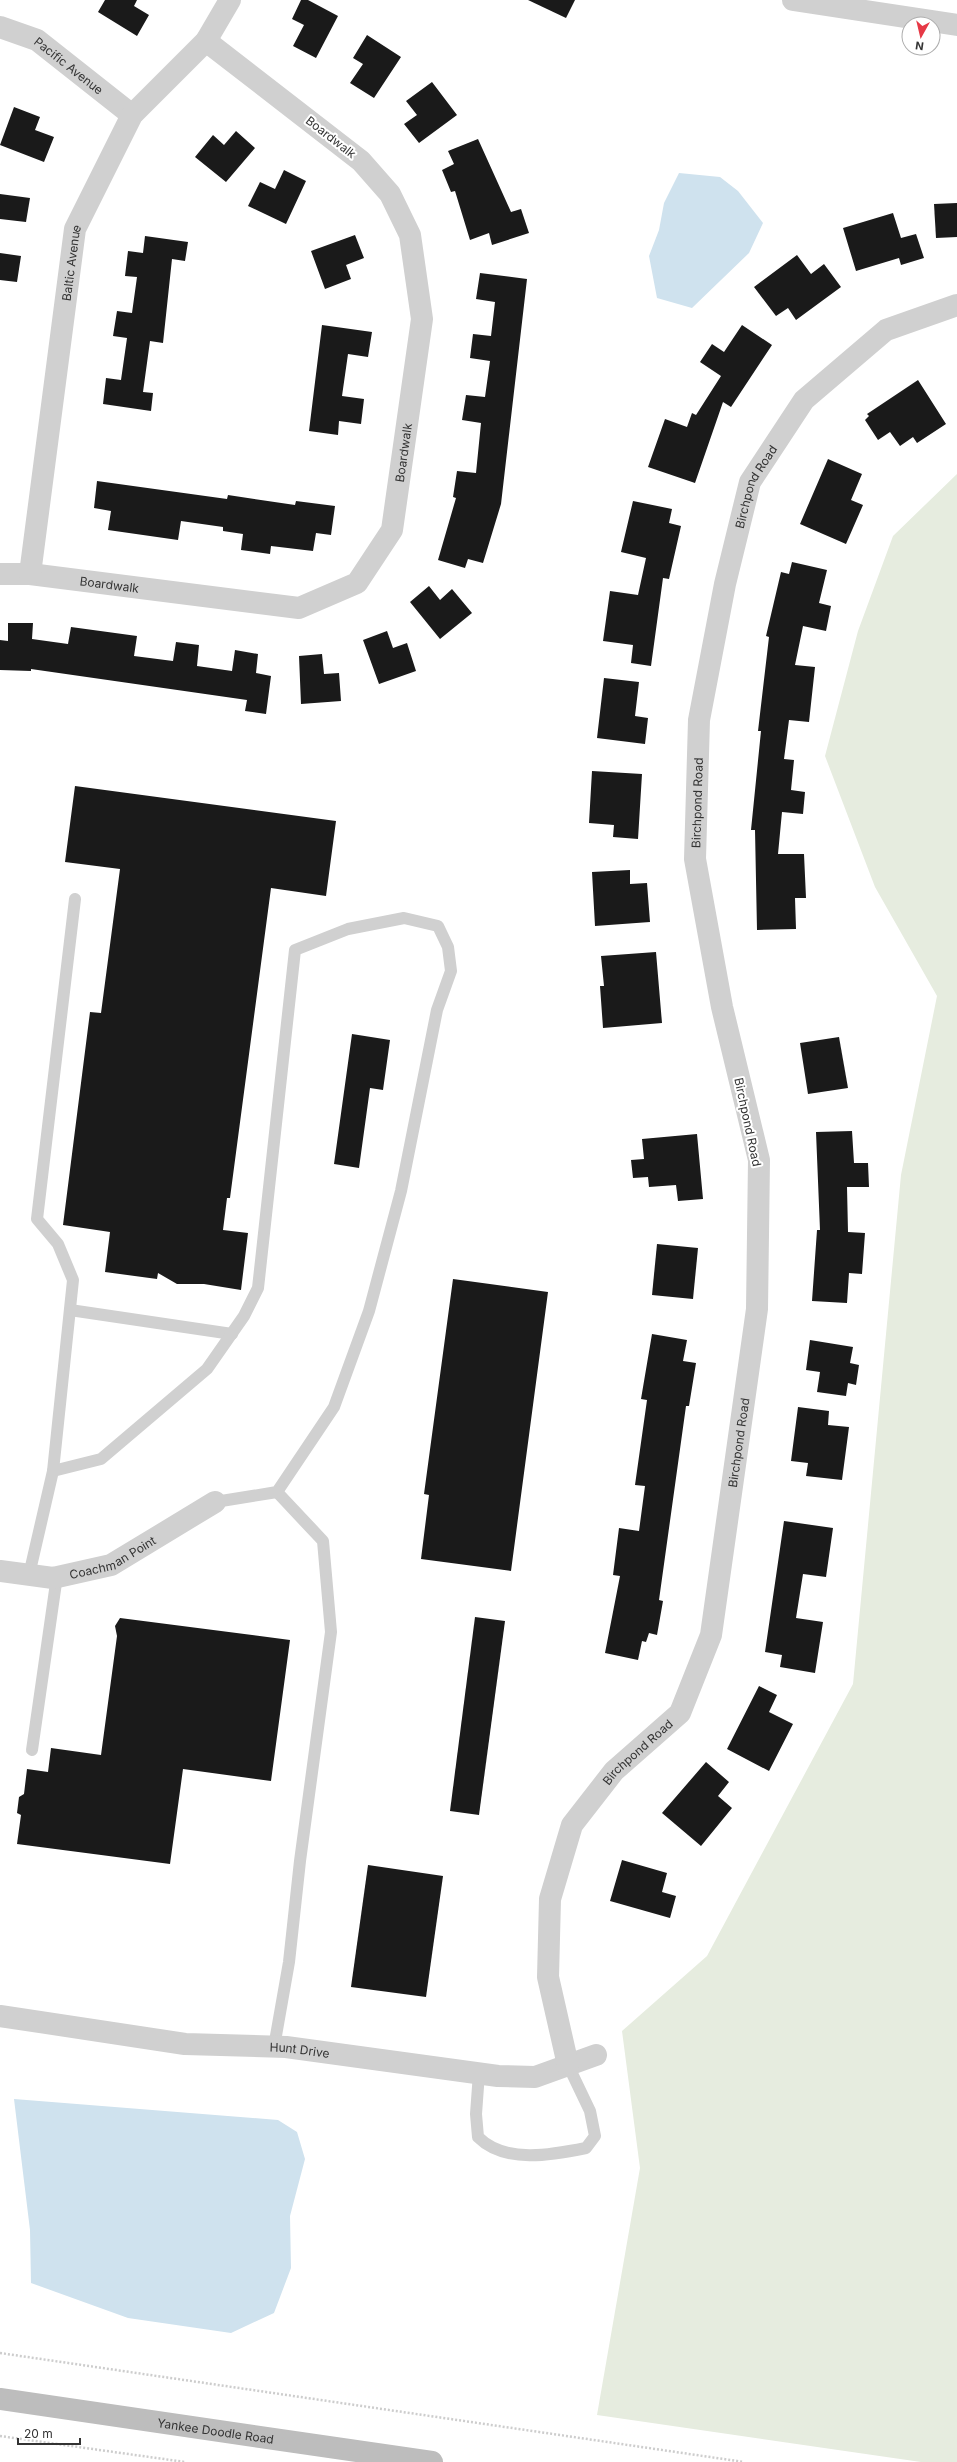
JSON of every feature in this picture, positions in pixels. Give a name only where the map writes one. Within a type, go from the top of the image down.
[{"type":"main road","name":"Yankee Doodle Road","points":[[0,2399],[432,2462]]},
{"type":"street","name":"Baltic Avenue","points":[[30,574],[75,229],[132,115],[206,41],[230,0]]},
{"type":"street","points":[[793,0],[957,25]]},
{"type":"street","name":"Pacific Avenue","points":[[0,27],[37,40],[132,115]]},
{"type":"street","name":"Boardwalk","points":[[0,574],[30,574],[299,608],[357,583],[392,530],[422,319],[410,234],[390,194],[361,161],[206,41]]},
{"type":"street","name":"Birchpond Road","points":[[568,2065],[548,1977],[550,1899],[572,1825],[614,1770],[680,1713],[711,1635],[757,1309],[759,1160],[722,1007],[695,859],[699,720],[725,584],[750,482],[804,400],[886,330],[957,305]]},
{"type":"street","name":"Coachman Point","points":[[0,1571],[29,1575],[57,1576],[111,1565],[215,1502]]},
{"type":"street","name":"Hunt Drive","points":[[0,2016],[185,2044],[274,2047],[479,2074],[535,2077],[596,2054]]},
{"type":"lane","points":[[29,1575],[53,1471],[73,1280],[58,1244],[37,1218],[75,899]]},
{"type":"lane","points":[[53,1471],[100,1459],[206,1369],[244,1316],[258,1288],[295,950],[348,929],[404,918],[438,926],[448,947],[451,971],[437,1010],[401,1191],[368,1310],[334,1407],[277,1492],[215,1502]]},
{"type":"lane","points":[[70,1310],[232,1334]]},
{"type":"lane","points":[[274,2047],[289,1962],[300,1861],[331,1632],[323,1541],[277,1492]]},
{"type":"lane","points":[[32,1750],[57,1576]]},
{"type":"lane","points":[[479,2074],[476,2114],[478,2138],[487,2146],[515,2154],[552,2155],[586,2148],[595,2136],[590,2110],[568,2065]]},
{"type":"path","points":[[0,2353],[744,2462]]},
{"type":"path","points":[[0,2436],[185,2462]]},
{"type":"shaded area","points":[[957,474],[957,2462],[921,2462],[597,2415],[640,2168],[622,2031],[707,1956],[853,1684],[901,1175],[937,996],[875,887],[825,756],[858,631],[893,536]]},
{"type":"water","points":[[679,173],[720,177],[738,191],[763,223],[749,253],[692,308],[657,298],[649,256],[659,230],[664,203]]},
{"type":"water","points":[[14,2099],[278,2120],[297,2132],[305,2159],[290,2216],[291,2268],[274,2313],[231,2333],[128,2318],[31,2283],[30,2230]]},
{"type":"building","points":[[105,0],[137,0],[134,6],[149,15],[137,36],[98,12]]},
{"type":"building","points":[[301,0],[308,0],[338,16],[316,58],[293,46],[304,25],[292,19]]},
{"type":"building","points":[[528,0],[575,0],[566,18]]},
{"type":"building","points":[[367,35],[401,57],[374,98],[350,83],[363,64],[353,58]]},
{"type":"building","points":[[432,82],[457,115],[419,143],[404,124],[417,115],[406,101]]},
{"type":"building","points":[[14,107],[40,117],[35,130],[54,137],[44,162],[0,145]]},
{"type":"building","points":[[236,131],[255,148],[226,182],[195,157],[213,135],[224,145]]},
{"type":"building","points":[[478,139],[511,212],[521,209],[529,233],[492,245],[489,233],[470,240],[455,191],[451,192],[442,170],[454,164],[448,151]]},
{"type":"building","points":[[284,170],[306,181],[286,224],[248,206],[260,182],[275,189]]},
{"type":"building","points":[[0,194],[30,198],[26,222],[0,219]]},
{"type":"building","points":[[957,203],[957,237],[936,238],[934,204]]},
{"type":"building","points":[[893,213],[901,238],[916,234],[924,258],[901,265],[899,258],[856,271],[843,228]]},
{"type":"building","points":[[355,235],[364,258],[346,265],[351,279],[325,289],[311,251]]},
{"type":"building","points":[[145,236],[188,242],[185,261],[172,259],[163,343],[150,341],[143,392],[153,393],[151,411],[103,404],[106,378],[121,380],[127,338],[113,336],[117,311],[132,313],[137,277],[125,276],[128,251],[143,253]]},
{"type":"building","points":[[0,253],[21,256],[17,282],[0,280]]},
{"type":"building","points":[[797,255],[811,274],[824,264],[841,287],[796,320],[788,308],[776,316],[754,287]]},
{"type":"building","points":[[480,273],[527,279],[501,504],[483,563],[468,559],[465,568],[438,560],[456,498],[453,497],[457,471],[476,473],[481,423],[462,420],[466,395],[485,397],[490,361],[470,358],[473,334],[491,336],[495,302],[476,299]]},
{"type":"building","points":[[322,325],[372,332],[368,357],[348,354],[342,396],[364,399],[361,424],[339,421],[338,435],[309,431]]},
{"type":"building","points":[[742,325],[772,345],[731,407],[723,402],[695,483],[648,467],[665,419],[687,427],[692,413],[696,415],[721,376],[700,362],[712,344],[724,352]]},
{"type":"building","points":[[918,380],[946,424],[917,443],[913,437],[900,446],[890,432],[878,440],[865,420],[869,416],[867,414]]},
{"type":"building","points":[[828,459],[862,474],[851,500],[863,505],[846,544],[800,524]]},
{"type":"building","points":[[97,481],[227,499],[228,495],[295,505],[296,501],[335,506],[331,535],[316,533],[313,551],[271,546],[270,554],[241,550],[243,534],[223,531],[223,527],[181,521],[178,540],[108,530],[111,511],[94,508]]},
{"type":"building","points":[[633,501],[672,509],[669,523],[681,526],[669,579],[663,578],[651,666],[631,663],[633,645],[603,641],[610,591],[638,595],[646,558],[621,552]]},
{"type":"building","points":[[792,562],[827,570],[819,603],[831,606],[826,631],[803,626],[795,665],[815,667],[809,722],[789,720],[784,759],[794,760],[791,790],[805,792],[803,814],[782,812],[778,854],[804,854],[806,898],[795,898],[796,929],[757,930],[755,830],[751,830],[761,731],[758,731],[769,637],[766,636],[781,572],[789,574]]},
{"type":"building","points":[[429,586],[440,600],[452,589],[472,613],[440,639],[410,602]]},
{"type":"building","points":[[8,623],[33,623],[32,639],[68,644],[71,627],[137,636],[134,656],[173,661],[176,642],[199,645],[197,666],[232,671],[235,650],[258,654],[256,673],[271,676],[266,714],[245,711],[247,700],[31,669],[31,671],[0,670],[0,640],[8,641]]},
{"type":"building","points":[[387,631],[393,648],[407,643],[416,671],[379,684],[363,640]]},
{"type":"building","points":[[322,654],[324,674],[339,673],[341,701],[301,704],[299,656]]},
{"type":"building","points":[[604,678],[639,682],[635,716],[648,718],[645,744],[597,738]]},
{"type":"building","points":[[592,771],[642,774],[638,839],[613,837],[614,825],[589,823]]},
{"type":"building","points":[[75,786],[336,821],[326,896],[271,888],[230,1198],[227,1198],[223,1230],[248,1233],[241,1290],[204,1284],[177,1284],[158,1273],[157,1279],[105,1272],[110,1232],[63,1225],[90,1012],[101,1013],[120,869],[65,862]]},
{"type":"building","points":[[630,870],[630,884],[647,883],[650,922],[595,926],[592,872]]},
{"type":"building","points":[[656,952],[662,1023],[603,1028],[600,986],[604,986],[601,956]]},
{"type":"building","points":[[352,1034],[390,1040],[383,1090],[370,1088],[359,1168],[334,1164]]},
{"type":"building","points":[[839,1037],[848,1088],[808,1094],[800,1043]]},
{"type":"building","points":[[852,1131],[854,1163],[868,1163],[869,1187],[847,1187],[848,1232],[865,1233],[862,1274],[849,1273],[847,1303],[812,1301],[817,1230],[820,1230],[816,1132]]},
{"type":"building","points":[[697,1134],[703,1199],[678,1201],[676,1185],[649,1187],[648,1177],[633,1178],[631,1160],[644,1159],[642,1139]]},
{"type":"building","points":[[657,1244],[698,1248],[693,1299],[652,1295]]},
{"type":"building","points":[[453,1279],[548,1292],[511,1571],[421,1559],[429,1495],[424,1494]]},
{"type":"building","points":[[652,1334],[687,1340],[683,1361],[696,1363],[689,1406],[686,1406],[659,1600],[663,1601],[657,1635],[649,1633],[646,1642],[642,1641],[638,1660],[605,1653],[620,1576],[613,1575],[619,1528],[639,1531],[645,1486],[635,1485],[647,1400],[641,1399]]},
{"type":"building","points":[[810,1340],[853,1347],[850,1363],[859,1365],[856,1385],[848,1383],[846,1396],[817,1392],[820,1372],[806,1370]]},
{"type":"building","points":[[798,1407],[829,1411],[828,1425],[849,1427],[842,1480],[806,1476],[808,1463],[791,1461]]},
{"type":"building","points":[[784,1521],[833,1528],[826,1577],[803,1574],[796,1618],[823,1622],[815,1673],[780,1667],[782,1655],[765,1652]]},
{"type":"building","points":[[475,1617],[505,1621],[479,1815],[450,1811]]},
{"type":"building","points":[[120,1618],[290,1640],[271,1781],[183,1769],[170,1864],[17,1844],[21,1815],[17,1813],[19,1797],[24,1794],[27,1769],[48,1772],[51,1748],[101,1755],[117,1636],[115,1626]]},
{"type":"building","points":[[759,1686],[777,1695],[769,1712],[793,1724],[769,1771],[727,1749]]},
{"type":"building","points":[[706,1762],[729,1782],[718,1796],[732,1808],[701,1846],[662,1813]]},
{"type":"building","points":[[622,1860],[667,1873],[662,1892],[676,1896],[670,1918],[610,1901]]},
{"type":"building","points":[[368,1865],[443,1876],[426,1997],[351,1987]]}]
